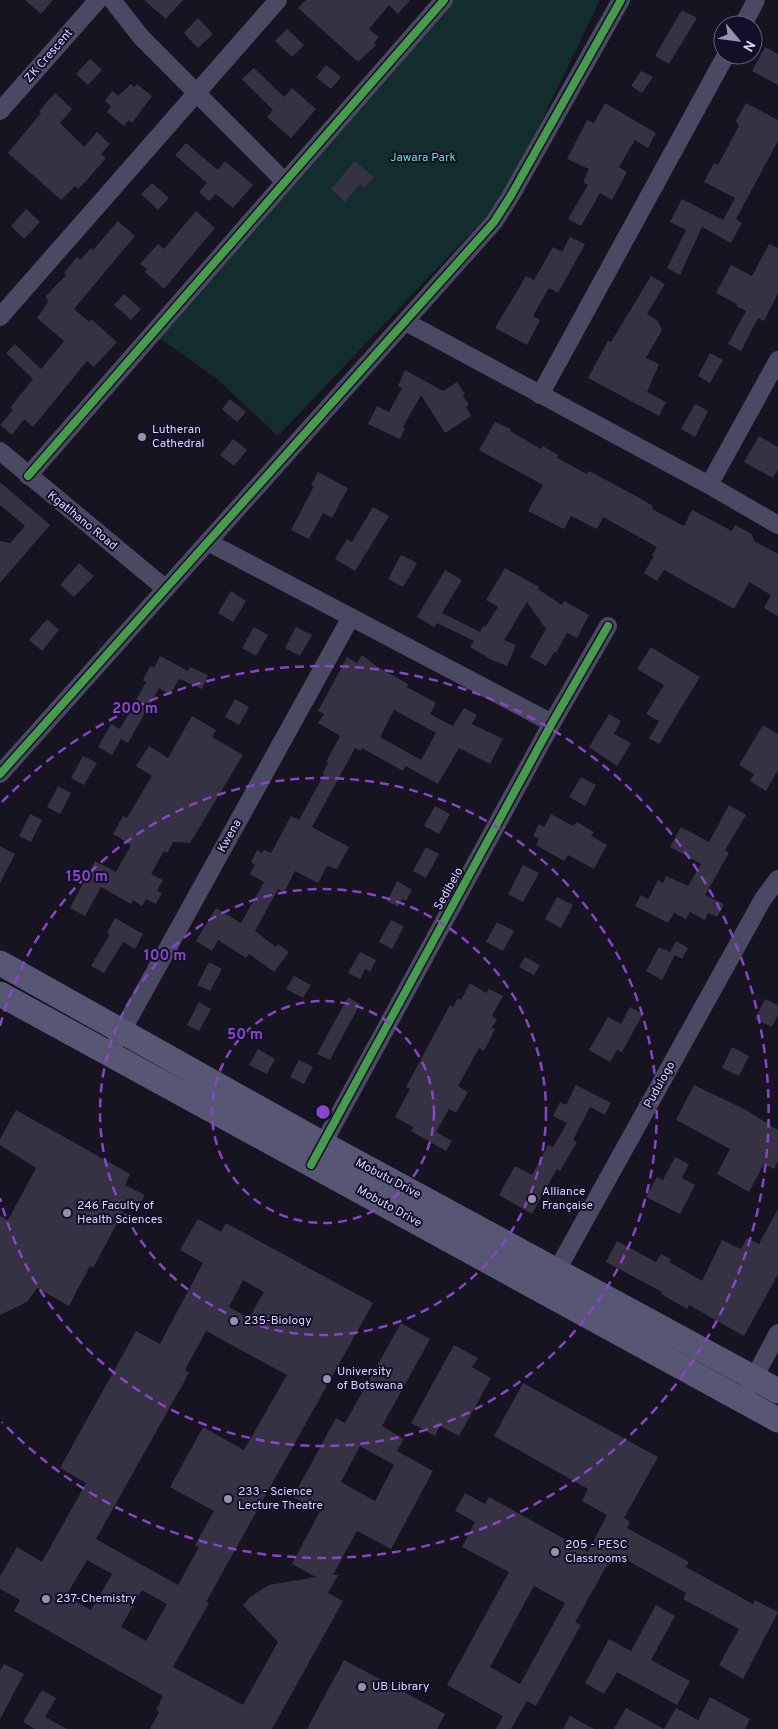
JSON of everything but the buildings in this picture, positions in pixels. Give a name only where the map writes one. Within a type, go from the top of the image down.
[{"type":"main road","name":"Mobutu Drive","points":[[0,963],[324,1144],[778,1391]]},
{"type":"main road","name":"Mobuto Drive","points":[[0,994],[778,1420]]},
{"type":"main road","points":[[507,1272],[519,1250]]},
{"type":"street","name":"ZK Crescent","points":[[0,111],[98,0]]},
{"type":"street","points":[[112,0],[141,37],[285,182]]},
{"type":"street","points":[[0,317],[278,0]]},
{"type":"street","points":[[28,476],[444,0]]},
{"type":"street","points":[[0,774],[406,322],[503,209],[621,0]]},
{"type":"street","points":[[748,15],[756,0]]},
{"type":"street","points":[[540,395],[721,65]]},
{"type":"street","points":[[406,322],[709,485],[778,525]]},
{"type":"street","points":[[709,485],[778,360]]},
{"type":"street","name":"Kgatlhano Road","points":[[0,451],[166,589]]},
{"type":"street","points":[[208,542],[552,723]]},
{"type":"street","name":"Kwena","points":[[110,1054],[351,617]]},
{"type":"street","name":"Sedibelo","points":[[311,1165],[552,723],[608,626]]},
{"type":"street","name":"Pudulogo","points":[[544,1292],[758,907],[778,879]]},
{"type":"street","points":[[742,1401],[778,1334]]},
{"type":"green space","name":"Jawara Park","points":[[446,0],[600,0],[505,197],[278,436],[216,378],[153,334]]},
{"type":"cycle path","points":[[28,476],[444,0]]},
{"type":"cycle path","points":[[0,774],[494,222],[621,0]]},
{"type":"cycle path","points":[[311,1165],[552,723],[608,626]]},
{"type":"place","name":"Lutheran Cathedral","points":[[142,437]]},
{"type":"place","name":"Alliance Française","points":[[532,1199]]},
{"type":"place","name":"246 Faculty of Health Sciences","points":[[67,1213]]},
{"type":"place","name":"235-Biology","points":[[234,1321]]},
{"type":"place","name":"University of Botswana","points":[[327,1379]]},
{"type":"place","name":"233 - Science Lecture Theatre","points":[[228,1499]]},
{"type":"place","name":"205 - PESC Classrooms","points":[[555,1552]]},
{"type":"place","name":"237-Chemistry","points":[[46,1599]]},
{"type":"place","name":"UB Library","points":[[362,1687]]}]
